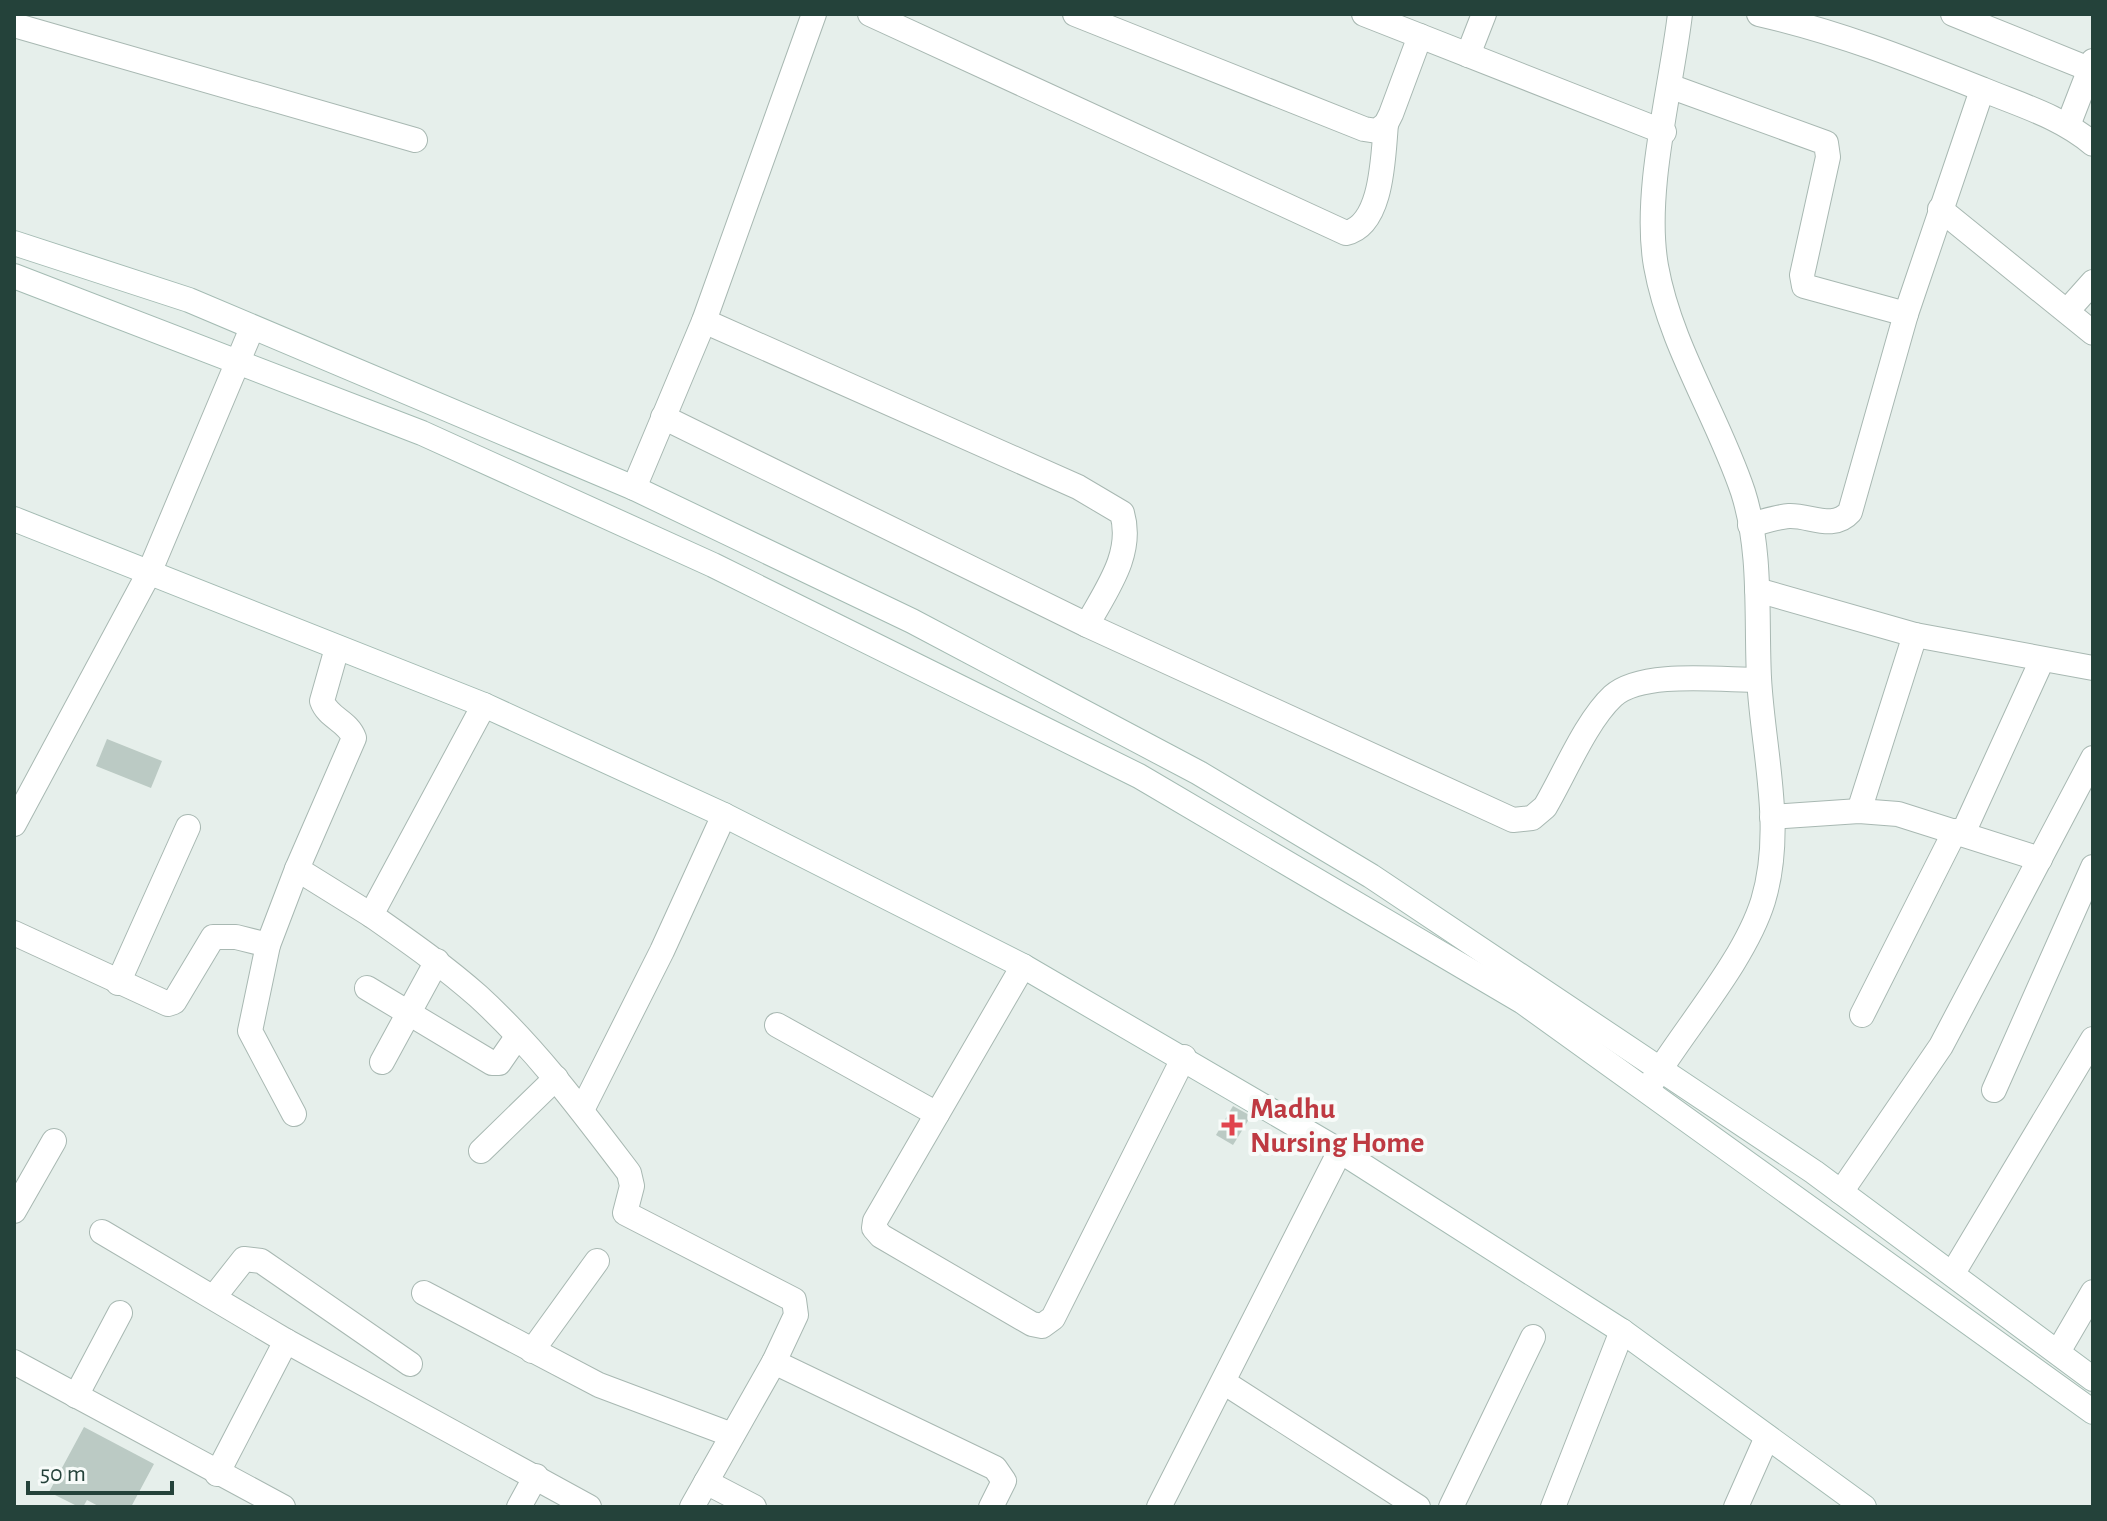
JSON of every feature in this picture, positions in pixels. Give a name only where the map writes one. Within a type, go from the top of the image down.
[{"type":"street","points":[[634,488],[704,321],[814,14]]},
{"type":"street","points":[[870,14],[1346,233],[1357,231],[1365,223],[1374,201],[1382,172],[1386,124],[1420,36]]},
{"type":"street","points":[[1075,14],[1364,129],[1377,131],[1386,124]]},
{"type":"street","points":[[1364,14],[1664,132]]},
{"type":"street","points":[[1468,55],[1484,14]]},
{"type":"street","points":[[1654,1079],[1748,936],[1762,901],[1771,861],[1772,817],[1759,680],[1757,590],[1750,525],[1728,452],[1664,300],[1656,264],[1653,228],[1680,14]]},
{"type":"street","points":[[1759,14],[1844,35],[2069,123],[2093,144]]},
{"type":"street","points":[[1953,14],[2091,65],[2069,123]]},
{"type":"street","points":[[14,25],[415,140]]},
{"type":"street","points":[[1672,87],[1826,143],[1828,157],[1802,275],[1804,286],[1906,314]]},
{"type":"street","points":[[1750,525],[1785,516],[1831,522],[1843,520],[1850,512],[1906,314],[1982,90]]},
{"type":"street","points":[[1940,209],[2093,333]]},
{"type":"street","points":[[14,243],[189,300],[634,488],[912,621],[1199,773],[1371,876],[1654,1079],[2093,1412]]},
{"type":"street","points":[[14,276],[422,433],[713,565],[1139,776],[1841,1192],[2093,1379]]},
{"type":"street","points":[[2068,310],[2093,282]]},
{"type":"street","points":[[704,321],[1078,487],[1122,513],[1128,534],[1124,554],[1087,625]]},
{"type":"street","points":[[14,824],[149,573],[235,362],[252,328]]},
{"type":"street","points":[[663,417],[1087,625],[1513,820],[1532,818],[1545,807],[1599,713],[1614,695],[1651,680],[1759,680]]},
{"type":"street","points":[[14,519],[484,705],[724,815],[1023,966],[1184,1057],[1340,1151],[1622,1331],[1864,1507]]},
{"type":"street","points":[[1757,590],[1915,635],[2093,668]]},
{"type":"street","points":[[1859,811],[1915,635]]},
{"type":"street","points":[[294,1114],[272,1068],[252,1040],[250,1031],[268,945],[354,738],[353,732],[329,714],[322,701],[337,648]]},
{"type":"street","points":[[1862,1015],[1959,832],[2042,660]]},
{"type":"street","points":[[371,915],[484,705]]},
{"type":"street","points":[[1841,1192],[1941,1046],[2093,758]]},
{"type":"street","points":[[1772,817],[1859,811],[1898,814],[2040,859]]},
{"type":"street","points":[[582,1110],[662,951],[724,815]]},
{"type":"street","points":[[118,983],[188,827]]},
{"type":"street","points":[[1994,1090],[2093,867]]},
{"type":"street","points":[[297,869],[437,961],[517,1037],[556,1078],[629,1173],[632,1186],[625,1213],[794,1300],[796,1315],[774,1362],[692,1507]]},
{"type":"street","points":[[14,933],[168,1004],[174,1002],[213,937],[236,937],[268,945]]},
{"type":"street","points":[[382,1062],[437,961]]},
{"type":"street","points":[[1023,966],[875,1221],[874,1228],[895,1244],[1032,1324],[1042,1326],[1053,1318],[1184,1057]]},
{"type":"street","points":[[367,988],[492,1063],[499,1063],[517,1037]]},
{"type":"street","points":[[777,1025],[937,1114]]},
{"type":"street","points":[[1953,1273],[2093,1039]]},
{"type":"street","points":[[481,1151],[556,1078]]},
{"type":"street","points":[[14,1211],[54,1141]]},
{"type":"street","points":[[1159,1507],[1225,1383],[1340,1151]]},
{"type":"street","points":[[102,1232],[286,1341],[589,1507]]},
{"type":"street","points":[[214,1297],[237,1264],[244,1259],[261,1261],[410,1364]]},
{"type":"street","points":[[532,1351],[597,1261]]},
{"type":"street","points":[[2058,1352],[2093,1292]]},
{"type":"street","points":[[424,1293],[623,1396],[732,1435]]},
{"type":"street","points":[[76,1396],[120,1313]]},
{"type":"street","points":[[1553,1507],[1622,1331]]},
{"type":"street","points":[[1451,1507],[1533,1337]]},
{"type":"street","points":[[217,1474],[286,1341]]},
{"type":"street","points":[[14,1362],[283,1507]]},
{"type":"street","points":[[774,1362],[995,1468],[1004,1481],[991,1507]]},
{"type":"street","points":[[1225,1383],[1418,1507]]},
{"type":"street","points":[[1736,1507],[1767,1437]]},
{"type":"street","points":[[519,1507],[536,1476]]},
{"type":"street","points":[[706,1482],[754,1507]]},
{"type":"building","points":[[107,739],[162,761],[151,788],[96,766]]},
{"type":"building","points":[[1233,1106],[1251,1116],[1233,1145],[1216,1135]]},
{"type":"building","points":[[84,1427],[154,1464],[131,1507],[100,1507],[87,1500],[83,1507],[79,1507],[49,1492]]},
{"type":"place","name":"Madhu Nursing Home","points":[[1232,1125]]}]
